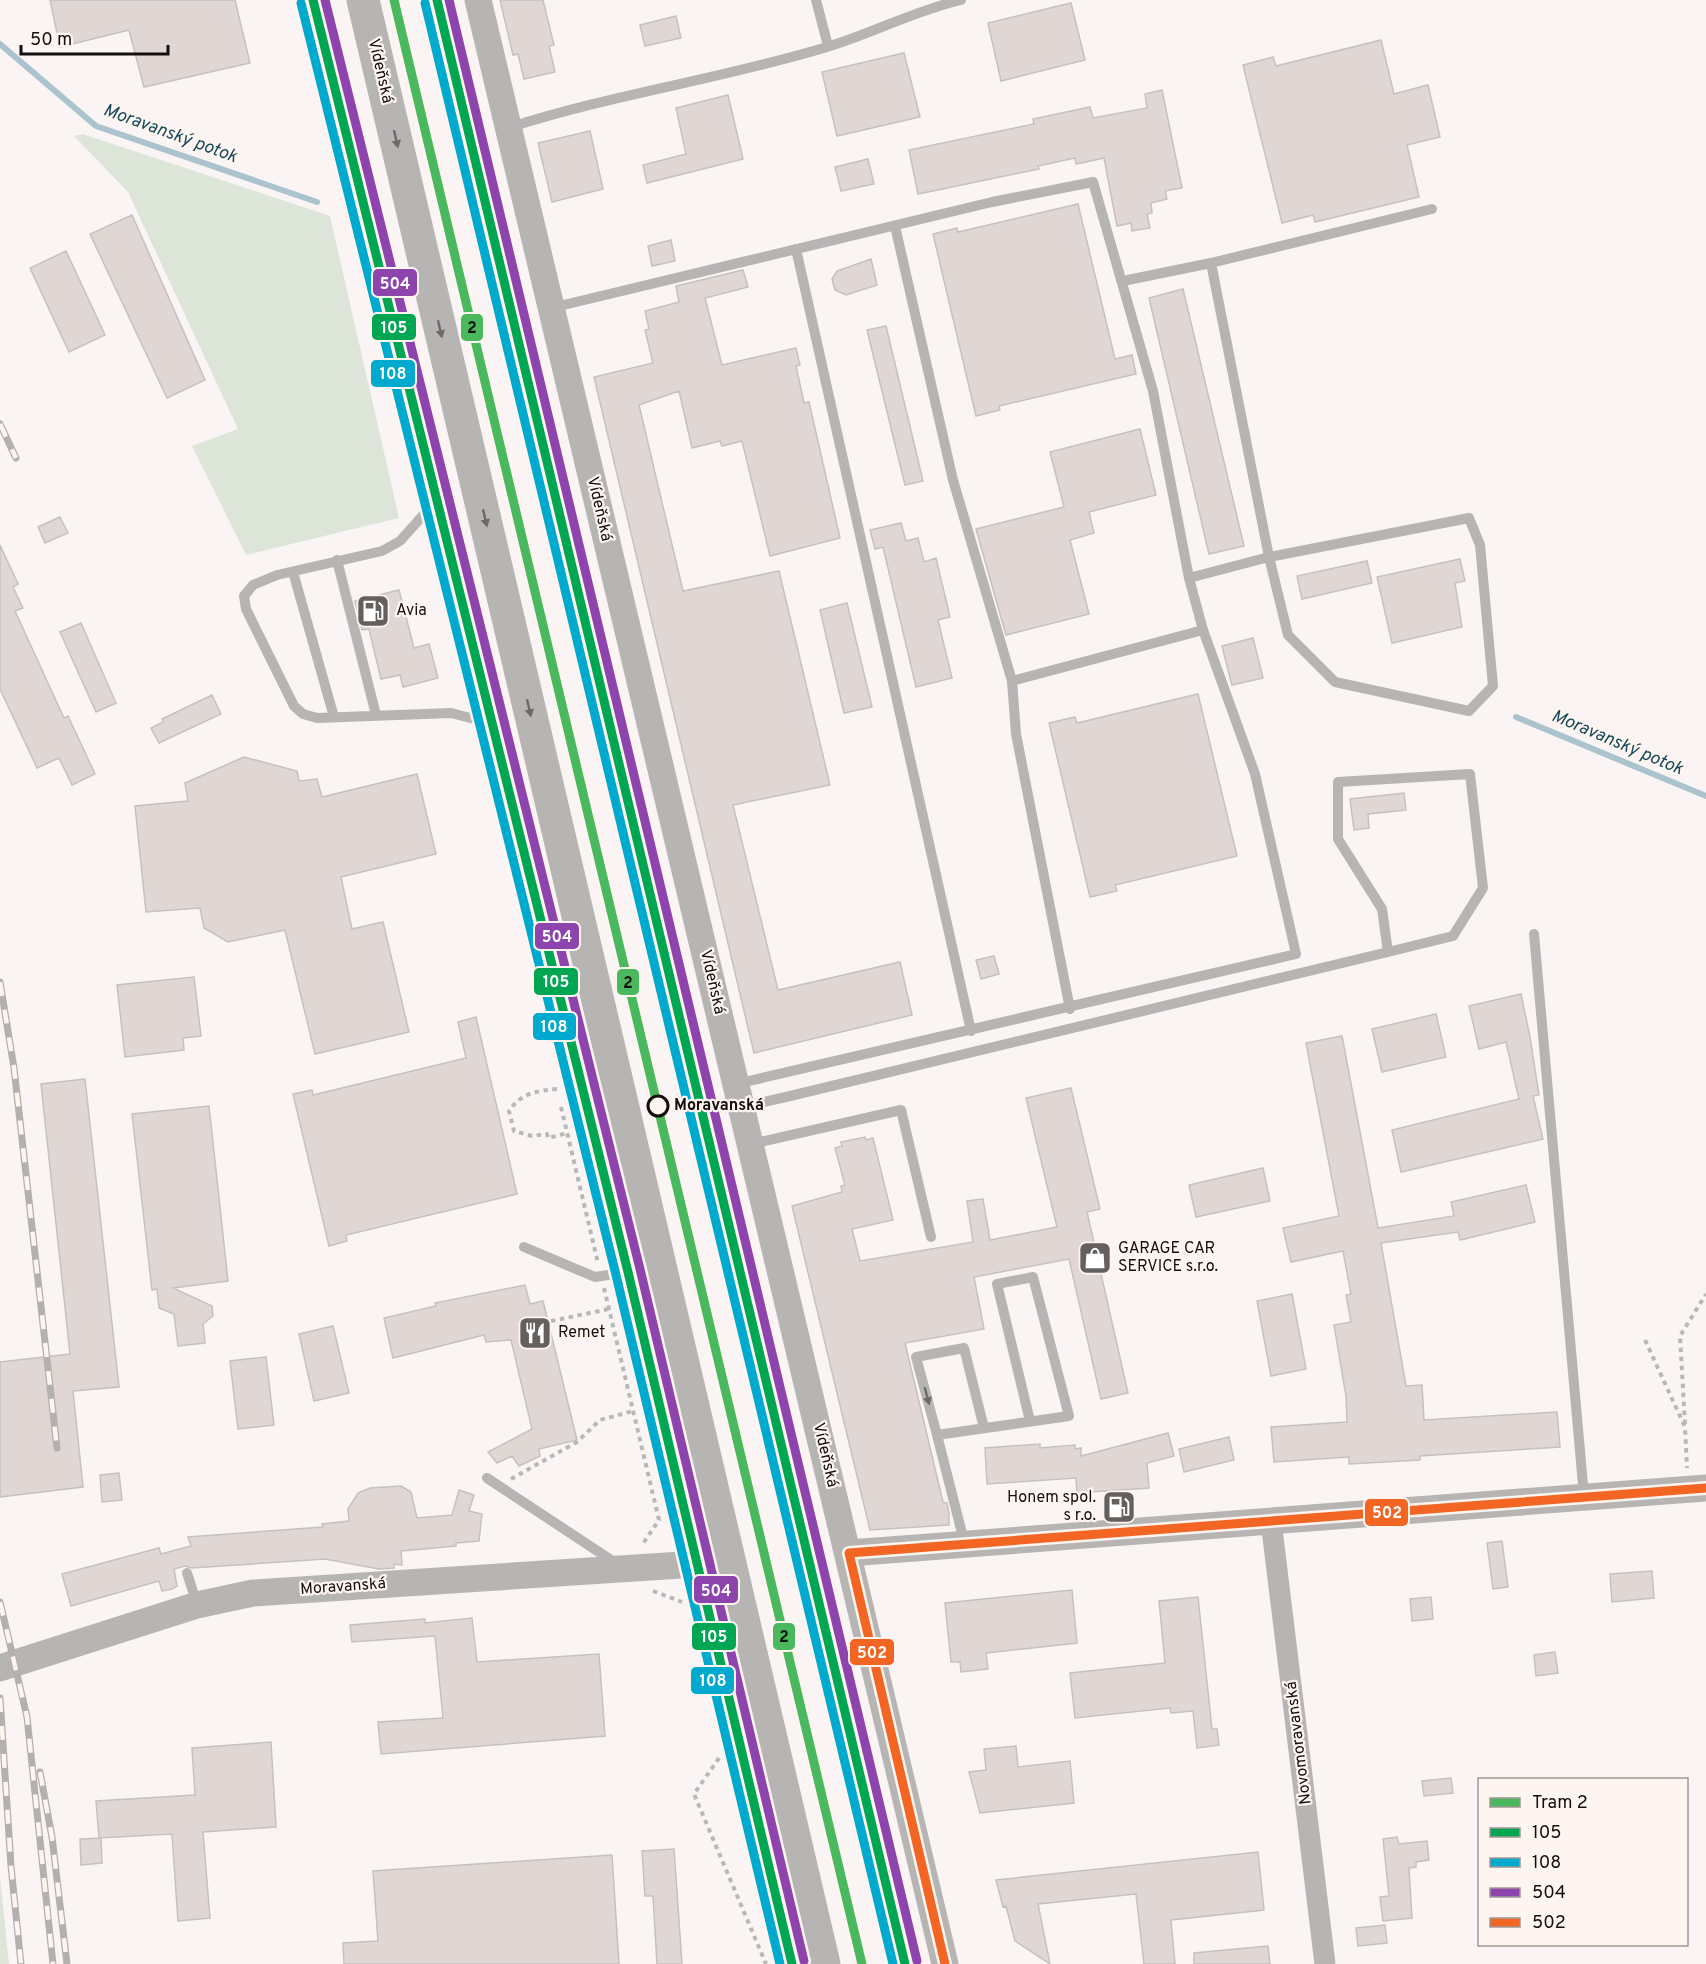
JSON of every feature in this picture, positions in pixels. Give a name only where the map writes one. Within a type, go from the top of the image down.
[{"type":"highway","name":"Vídeňská","points":[[363,0],[824,1964]]},
{"type":"highway","points":[[437,0],[905,1964]]},
{"type":"street","points":[[313,0],[627,1272],[792,1964]]},
{"type":"street","name":"Vídeňská","points":[[478,0],[945,1964]]},
{"type":"street","points":[[849,1553],[1697,1489]]},
{"type":"street","name":"Novomoravanská","points":[[1271,1521],[1325,1964]]},
{"type":"street","name":"Moravanská","points":[[0,1668],[197,1605],[253,1593],[697,1564]]},
{"type":"lane","points":[[816,0],[828,46]]},
{"type":"lane","points":[[508,128],[574,109],[828,46],[926,8],[961,0]]},
{"type":"lane","points":[[550,308],[992,202],[1093,182],[1153,391],[1190,578],[1203,630],[1255,774],[1296,954],[971,1031],[739,1096]]},
{"type":"lane","points":[[1123,281],[1211,263],[1432,209]]},
{"type":"lane","points":[[895,226],[953,480],[1012,681],[1016,734],[1070,1009]]},
{"type":"lane","points":[[796,249],[971,1031]]},
{"type":"lane","points":[[1190,578],[1269,557],[1468,518],[1480,545],[1493,686],[1469,711],[1335,682],[1288,635],[1269,557],[1211,263]]},
{"type":"lane","points":[[437,500],[400,541],[382,551],[337,560],[253,585],[244,596],[246,609],[294,706],[303,714],[317,718],[450,713],[493,724]]},
{"type":"lane","points":[[337,560],[376,716]]},
{"type":"lane","points":[[293,572],[334,717]]},
{"type":"lane","points":[[1012,681],[1203,630]]},
{"type":"lane","points":[[739,1096],[1388,952],[1453,936],[1483,888],[1470,774],[1338,782],[1338,839],[1382,909],[1388,952]]},
{"type":"lane","points":[[1534,934],[1584,1497]]},
{"type":"lane","points":[[751,1144],[901,1110],[931,1237]]},
{"type":"lane","points":[[524,1247],[596,1277],[627,1272]]},
{"type":"lane","points":[[937,1435],[1069,1416],[1034,1276],[997,1284],[1030,1421]]},
{"type":"lane","points":[[965,1545],[916,1357],[964,1348],[984,1428]]},
{"type":"lane","points":[[487,1478],[624,1569]]},
{"type":"lane","points":[[187,1573],[197,1605]]},
{"type":"path","points":[[557,1089],[532,1092],[516,1099],[509,1111],[514,1131],[532,1136],[547,1134],[548,1138],[567,1133],[595,1251]]},
{"type":"path","points":[[1697,1489],[1685,1427],[1680,1336],[1706,1294]]},
{"type":"path","points":[[551,1321],[609,1309],[659,1520],[624,1569],[628,1583],[682,1600],[684,1611]]},
{"type":"path","points":[[1645,1340],[1685,1427]]},
{"type":"path","points":[[503,1489],[512,1477],[577,1442],[600,1420],[633,1411]]},
{"type":"path","points":[[717,1748],[720,1759],[694,1794],[766,1964]]},
{"type":"shaded area","points":[[83,134],[330,216],[399,518],[246,555],[192,446],[238,429],[128,192],[74,136]]},
{"type":"shaded area","points":[[0,1876],[9,1964],[0,1964]]},
{"type":"building","points":[[50,0],[235,0],[250,63],[144,87],[129,30],[60,47]]},
{"type":"building","points":[[500,0],[543,0],[554,45],[549,46],[555,72],[524,79],[518,54],[513,55]]},
{"type":"building","points":[[1071,3],[1085,60],[1001,81],[988,23]]},
{"type":"building","points":[[676,16],[681,38],[645,46],[640,25]]},
{"type":"building","points":[[1381,40],[1394,94],[1428,85],[1440,137],[1407,145],[1419,197],[1315,222],[1313,215],[1282,223],[1243,65],[1273,57],[1276,66]]},
{"type":"building","points":[[904,53],[920,117],[837,136],[822,72]]},
{"type":"building","points":[[1162,90],[1182,188],[1165,191],[1167,199],[1151,203],[1152,213],[1147,214],[1150,228],[1132,231],[1131,223],[1117,226],[1104,158],[1076,164],[1075,158],[1038,166],[1039,169],[918,194],[909,150],[1034,124],[1033,119],[1090,107],[1093,118],[1147,108],[1145,94]]},
{"type":"building","points":[[728,95],[743,159],[647,183],[643,165],[686,154],[676,108]]},
{"type":"building","points":[[590,131],[603,189],[552,202],[538,143]]},
{"type":"building","points":[[868,159],[874,184],[841,191],[835,167]]},
{"type":"building","points":[[1078,204],[1115,359],[1132,355],[1136,374],[999,406],[1000,410],[976,416],[933,234],[957,228],[958,232]]},
{"type":"building","points":[[132,215],[205,380],[167,398],[90,234]]},
{"type":"building","points":[[671,240],[675,261],[652,266],[648,246]]},
{"type":"building","points":[[66,251],[105,335],[69,352],[30,268]]},
{"type":"building","points":[[871,259],[877,285],[846,295],[835,290],[832,279],[837,271]]},
{"type":"building","points":[[743,270],[748,287],[705,298],[722,365],[796,348],[800,365],[796,366],[804,403],[809,402],[840,538],[770,556],[742,441],[722,446],[720,441],[692,448],[679,391],[639,405],[683,591],[779,571],[830,785],[733,805],[778,990],[900,962],[912,1015],[754,1053],[594,377],[653,363],[645,330],[649,329],[645,311],[679,302],[676,286]]},
{"type":"building","points":[[1183,289],[1244,546],[1209,554],[1149,298]]},
{"type":"building","points":[[886,326],[923,481],[905,485],[867,330]]},
{"type":"building","points":[[1140,429],[1156,495],[1089,512],[1094,533],[1070,540],[1089,614],[1006,635],[976,529],[1064,507],[1050,452]]},
{"type":"building","points":[[60,517],[68,533],[45,543],[38,527]]},
{"type":"building","points":[[901,523],[906,541],[918,538],[924,562],[936,558],[950,617],[938,620],[952,678],[916,687],[883,547],[875,549],[870,530]]},
{"type":"building","points":[[0,545],[18,584],[13,587],[23,608],[15,611],[64,718],[68,716],[95,774],[72,785],[59,758],[37,768],[0,689]]},
{"type":"building","points":[[1460,559],[1465,581],[1455,583],[1462,627],[1392,643],[1377,577]]},
{"type":"building","points":[[1367,561],[1372,583],[1302,599],[1297,576]]},
{"type":"building","points":[[399,590],[414,648],[429,644],[438,678],[403,687],[400,675],[381,679],[369,629],[362,630],[355,601]]},
{"type":"building","points":[[847,603],[872,707],[844,713],[820,610]]},
{"type":"building","points":[[81,623],[116,703],[96,712],[60,632]]},
{"type":"building","points":[[1253,638],[1263,678],[1232,685],[1222,646]]},
{"type":"building","points":[[1198,694],[1237,856],[1115,885],[1117,891],[1090,897],[1049,723],[1075,717],[1077,723]]},
{"type":"building","points":[[212,695],[221,714],[159,743],[151,728],[163,722],[162,719]]},
{"type":"building","points":[[244,757],[297,771],[299,781],[317,779],[322,797],[417,774],[436,854],[341,877],[352,929],[383,922],[409,1032],[315,1054],[285,930],[228,942],[204,928],[200,908],[146,912],[135,806],[188,801],[185,783]]},
{"type":"building","points":[[1404,793],[1406,810],[1368,814],[1369,828],[1354,830],[1350,799]]},
{"type":"building","points":[[994,956],[999,974],[981,979],[976,960]]},
{"type":"building","points":[[194,977],[201,1036],[183,1038],[184,1050],[125,1057],[117,985]]},
{"type":"building","points":[[1521,994],[1539,1095],[1533,1096],[1543,1139],[1401,1172],[1392,1130],[1519,1099],[1506,1042],[1479,1049],[1469,1006]]},
{"type":"building","points":[[1436,1014],[1446,1057],[1382,1072],[1372,1029]]},
{"type":"building","points":[[476,1017],[517,1194],[346,1235],[347,1241],[329,1246],[293,1094],[312,1090],[313,1095],[466,1058],[458,1022]]},
{"type":"building","points":[[1342,1036],[1378,1228],[1454,1216],[1451,1202],[1526,1185],[1535,1222],[1460,1240],[1458,1232],[1381,1243],[1406,1386],[1422,1385],[1424,1420],[1557,1412],[1560,1447],[1420,1456],[1420,1460],[1349,1464],[1349,1457],[1274,1462],[1271,1427],[1347,1422],[1346,1396],[1334,1325],[1351,1322],[1346,1295],[1351,1294],[1343,1251],[1291,1262],[1283,1228],[1339,1216],[1306,1043]]},
{"type":"building","points":[[85,1079],[119,1387],[73,1391],[83,1487],[0,1497],[0,1362],[70,1354],[41,1084]]},
{"type":"building","points":[[1071,1088],[1100,1209],[1087,1212],[1128,1393],[1101,1399],[1069,1259],[974,1277],[984,1329],[905,1343],[943,1502],[947,1503],[949,1525],[870,1530],[792,1206],[842,1192],[841,1186],[845,1185],[835,1148],[842,1146],[841,1142],[865,1137],[866,1140],[873,1138],[893,1220],[852,1229],[860,1261],[973,1242],[967,1201],[983,1199],[990,1240],[1057,1227],[1026,1098]]},
{"type":"building","points":[[209,1106],[228,1281],[173,1288],[212,1306],[213,1316],[203,1324],[205,1343],[178,1346],[174,1314],[159,1308],[157,1289],[152,1290],[132,1114]]},
{"type":"building","points":[[1263,1168],[1270,1201],[1196,1217],[1189,1185]]},
{"type":"building","points":[[525,1285],[530,1304],[543,1301],[577,1440],[539,1449],[540,1456],[519,1466],[512,1456],[497,1463],[488,1452],[532,1429],[511,1340],[486,1342],[484,1335],[393,1358],[384,1318],[436,1306],[435,1303]]},
{"type":"building","points":[[1292,1294],[1306,1369],[1271,1376],[1257,1301]]},
{"type":"building","points":[[333,1326],[349,1393],[314,1401],[299,1334]]},
{"type":"building","points":[[266,1357],[274,1425],[238,1429],[230,1361]]},
{"type":"building","points":[[1168,1433],[1174,1456],[1147,1463],[1149,1488],[1077,1493],[1076,1478],[987,1484],[985,1448],[1040,1444],[1040,1448],[1075,1445],[1075,1449],[1081,1448],[1081,1456]]},
{"type":"building","points":[[1229,1437],[1234,1460],[1184,1472],[1179,1449]]},
{"type":"building","points":[[119,1473],[122,1500],[102,1502],[100,1475]]},
{"type":"building","points":[[401,1486],[411,1492],[417,1518],[452,1515],[459,1490],[474,1495],[469,1511],[482,1514],[479,1541],[456,1543],[456,1546],[401,1551],[402,1565],[394,1564],[394,1568],[379,1569],[325,1559],[192,1568],[185,1566],[174,1569],[177,1586],[172,1589],[162,1591],[159,1581],[71,1606],[62,1574],[159,1548],[161,1554],[191,1546],[188,1537],[323,1527],[322,1524],[349,1521],[348,1509],[358,1493],[370,1488]]},
{"type":"building","points":[[1502,1541],[1508,1587],[1493,1589],[1487,1543]]},
{"type":"building","points":[[1652,1571],[1654,1598],[1612,1602],[1610,1574]]},
{"type":"building","points":[[1072,1590],[1077,1643],[986,1653],[988,1669],[961,1672],[960,1662],[951,1662],[945,1603]]},
{"type":"building","points":[[1198,1597],[1212,1729],[1217,1729],[1219,1745],[1197,1748],[1193,1711],[1171,1713],[1170,1708],[1075,1718],[1070,1673],[1165,1663],[1159,1601]]},
{"type":"building","points":[[1431,1597],[1433,1619],[1412,1621],[1410,1599]]},
{"type":"building","points":[[472,1618],[477,1662],[599,1654],[605,1736],[381,1754],[378,1722],[443,1718],[435,1636],[352,1642],[350,1625],[425,1619],[425,1623]]},
{"type":"building","points":[[1555,1652],[1558,1673],[1536,1676],[1534,1655]]},
{"type":"building","points":[[271,1742],[276,1827],[203,1832],[210,1918],[178,1921],[172,1834],[99,1838],[96,1801],[195,1795],[192,1748]]},
{"type":"building","points":[[1016,1746],[1018,1767],[1070,1761],[1074,1803],[980,1813],[969,1772],[986,1770],[984,1749]]},
{"type":"building","points":[[1451,1778],[1453,1793],[1424,1796],[1422,1781]]},
{"type":"building","points":[[1397,1837],[1399,1844],[1427,1841],[1429,1860],[1416,1862],[1416,1867],[1409,1868],[1412,1918],[1383,1921],[1380,1897],[1389,1896],[1383,1839]]},
{"type":"building","points":[[101,1838],[102,1863],[81,1865],[80,1839]]},
{"type":"building","points":[[674,1849],[682,1964],[657,1964],[653,1896],[645,1896],[642,1851]]},
{"type":"building","points":[[1258,1852],[1264,1910],[1171,1920],[1175,1964],[1144,1964],[1136,1894],[1038,1904],[1050,1964],[1015,1941],[1006,1906],[1003,1907],[996,1880]]},
{"type":"building","points":[[612,1855],[619,1964],[344,1964],[343,1943],[378,1941],[373,1871]]},
{"type":"building","points":[[1385,1925],[1387,1943],[1358,1946],[1356,1928]]},
{"type":"building","points":[[1268,1946],[1270,1964],[1194,1964],[1194,1953]]},
{"type":"waterway","name":"Moravanský potok","points":[[0,44],[96,126],[317,202]]},
{"type":"waterway","name":"Moravanský potok","points":[[1516,717],[1706,796]]},
{"type":"railway","points":[[0,424],[16,458]]},
{"type":"railway","points":[[0,982],[14,1068],[57,1448]]},
{"type":"railway","points":[[0,1602],[27,1717],[53,1964]]},
{"type":"railway","points":[[0,1698],[11,1866],[21,1964]]},
{"type":"railway","points":[[40,1772],[52,1837],[67,1964]]},
{"type":"tram line","name":"2","points":[[394,0],[862,1964]]},
{"type":"transit line","name":"105","points":[[313,0],[628,1272],[792,1964]]},
{"type":"transit line","name":"504","points":[[325,0],[640,1269],[804,1961]]},
{"type":"transit line","name":"105","points":[[437,0],[905,1964]]},
{"type":"transit line","name":"504","points":[[449,0],[917,1961]]},
{"type":"transit line","name":"108","points":[[301,3],[616,1275],[780,1964]]},
{"type":"transit line","name":"108","points":[[425,3],[893,1964]]},
{"type":"transit line","name":"502","points":[[945,1964],[849,1553],[1706,1488]]},
{"type":"place","name":"Avia","points":[[373,611]]},
{"type":"place","name":"Moravanská","points":[[658,1106]]},
{"type":"place","name":"GARAGE CAR SERVICE s.r.o.","points":[[1095,1258]]},
{"type":"place","name":"Remet","points":[[535,1333]]},
{"type":"place","name":"Honem spol. s r.o.","points":[[1119,1507]]}]
